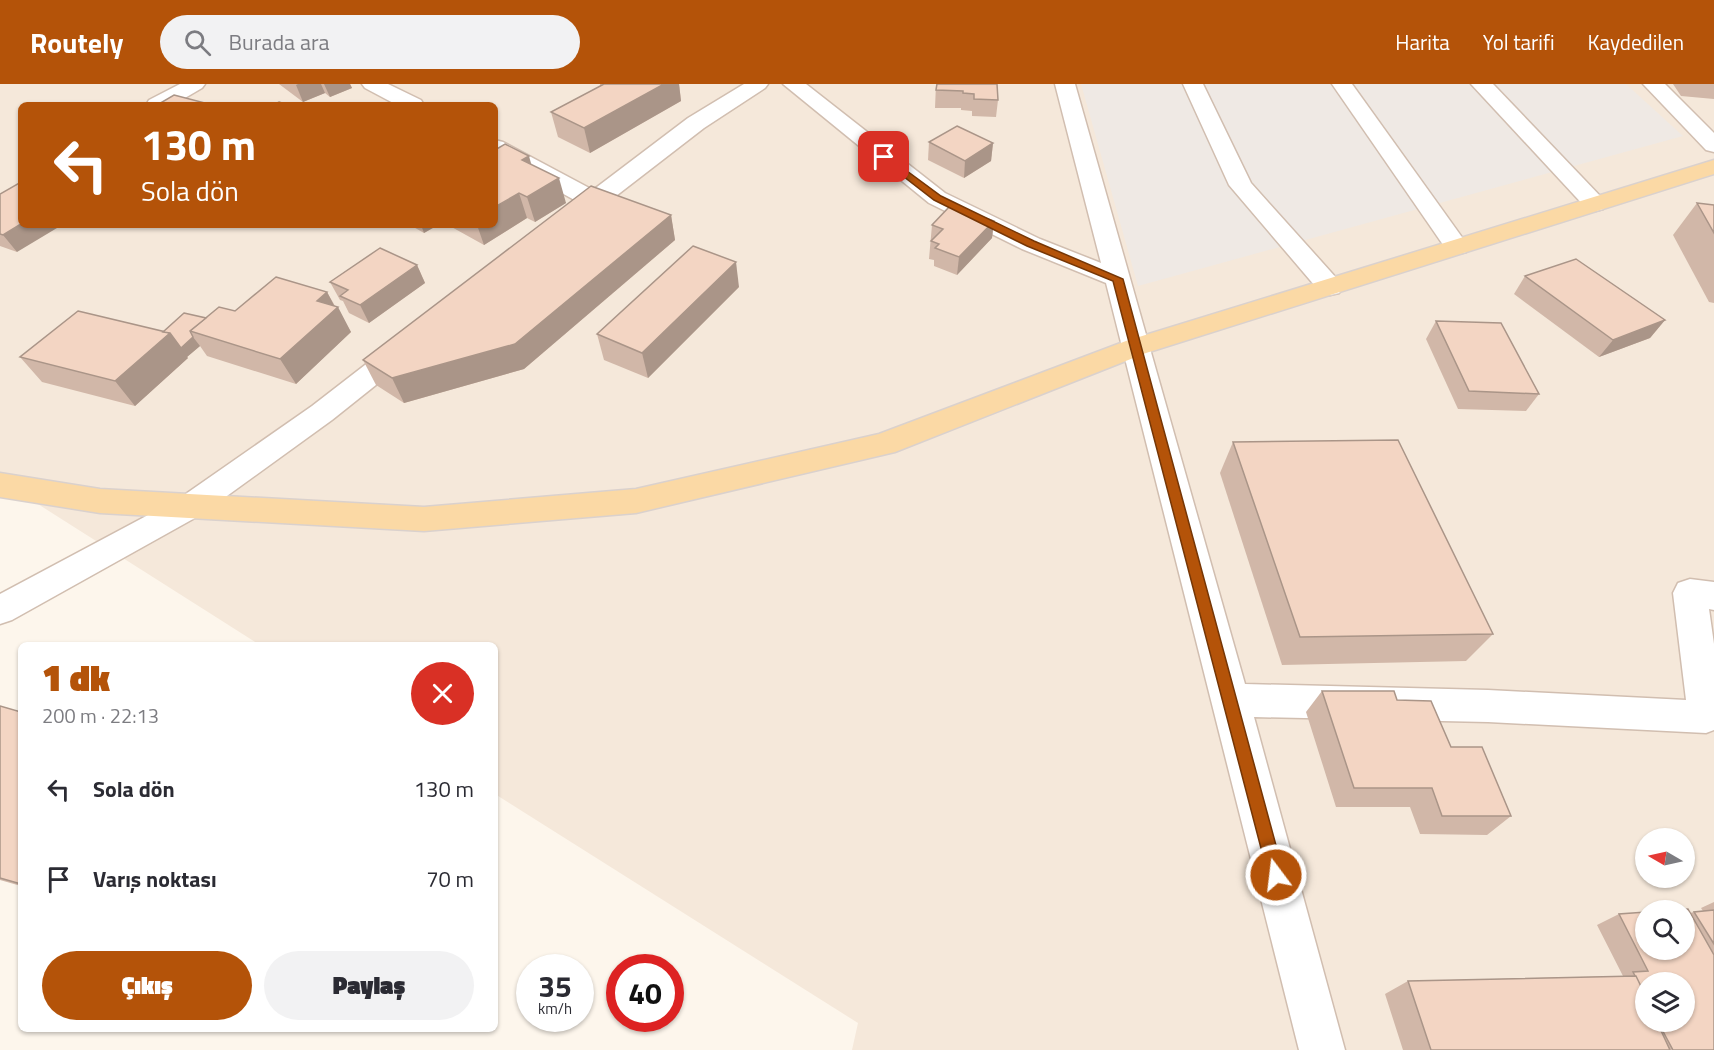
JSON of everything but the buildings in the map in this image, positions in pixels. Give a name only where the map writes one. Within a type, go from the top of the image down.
[{"type":"main road","points":[[0,486],[100,501],[424,519],[636,501],[884,444],[1136,347],[1714,167]]},
{"type":"street","points":[[162,102],[195,84]]},
{"type":"street","points":[[372,84],[407,102]]},
{"type":"street","points":[[549,236],[696,123],[758,84]]},
{"type":"street","points":[[793,84],[937,198],[1031,244],[1118,279]]},
{"type":"street","points":[[1065,84],[1231,700],[1322,1050]]},
{"type":"street","points":[[1193,84],[1241,185],[1330,287]]},
{"type":"street","points":[[1342,84],[1457,247]]},
{"type":"street","points":[[1481,84],[1595,204]]},
{"type":"street","points":[[1653,84],[1714,146]]},
{"type":"street","points":[[498,149],[595,201]]},
{"type":"street","points":[[0,610],[191,506],[322,413],[431,328]]},
{"type":"street","points":[[1231,700],[1488,706],[1706,717],[1690,593],[1714,596]]},
{"type":"shaded area","points":[[0,84],[1714,84],[1714,1050],[852,1050],[858,1023],[498,796],[498,642],[255,642],[0,480]]},
{"type":"shaded area","points":[[1081,84],[1626,84],[1683,136],[1138,286]]},
{"type":"route","points":[[884,157],[937,198],[1031,244],[1118,279],[1276,875]]}]
